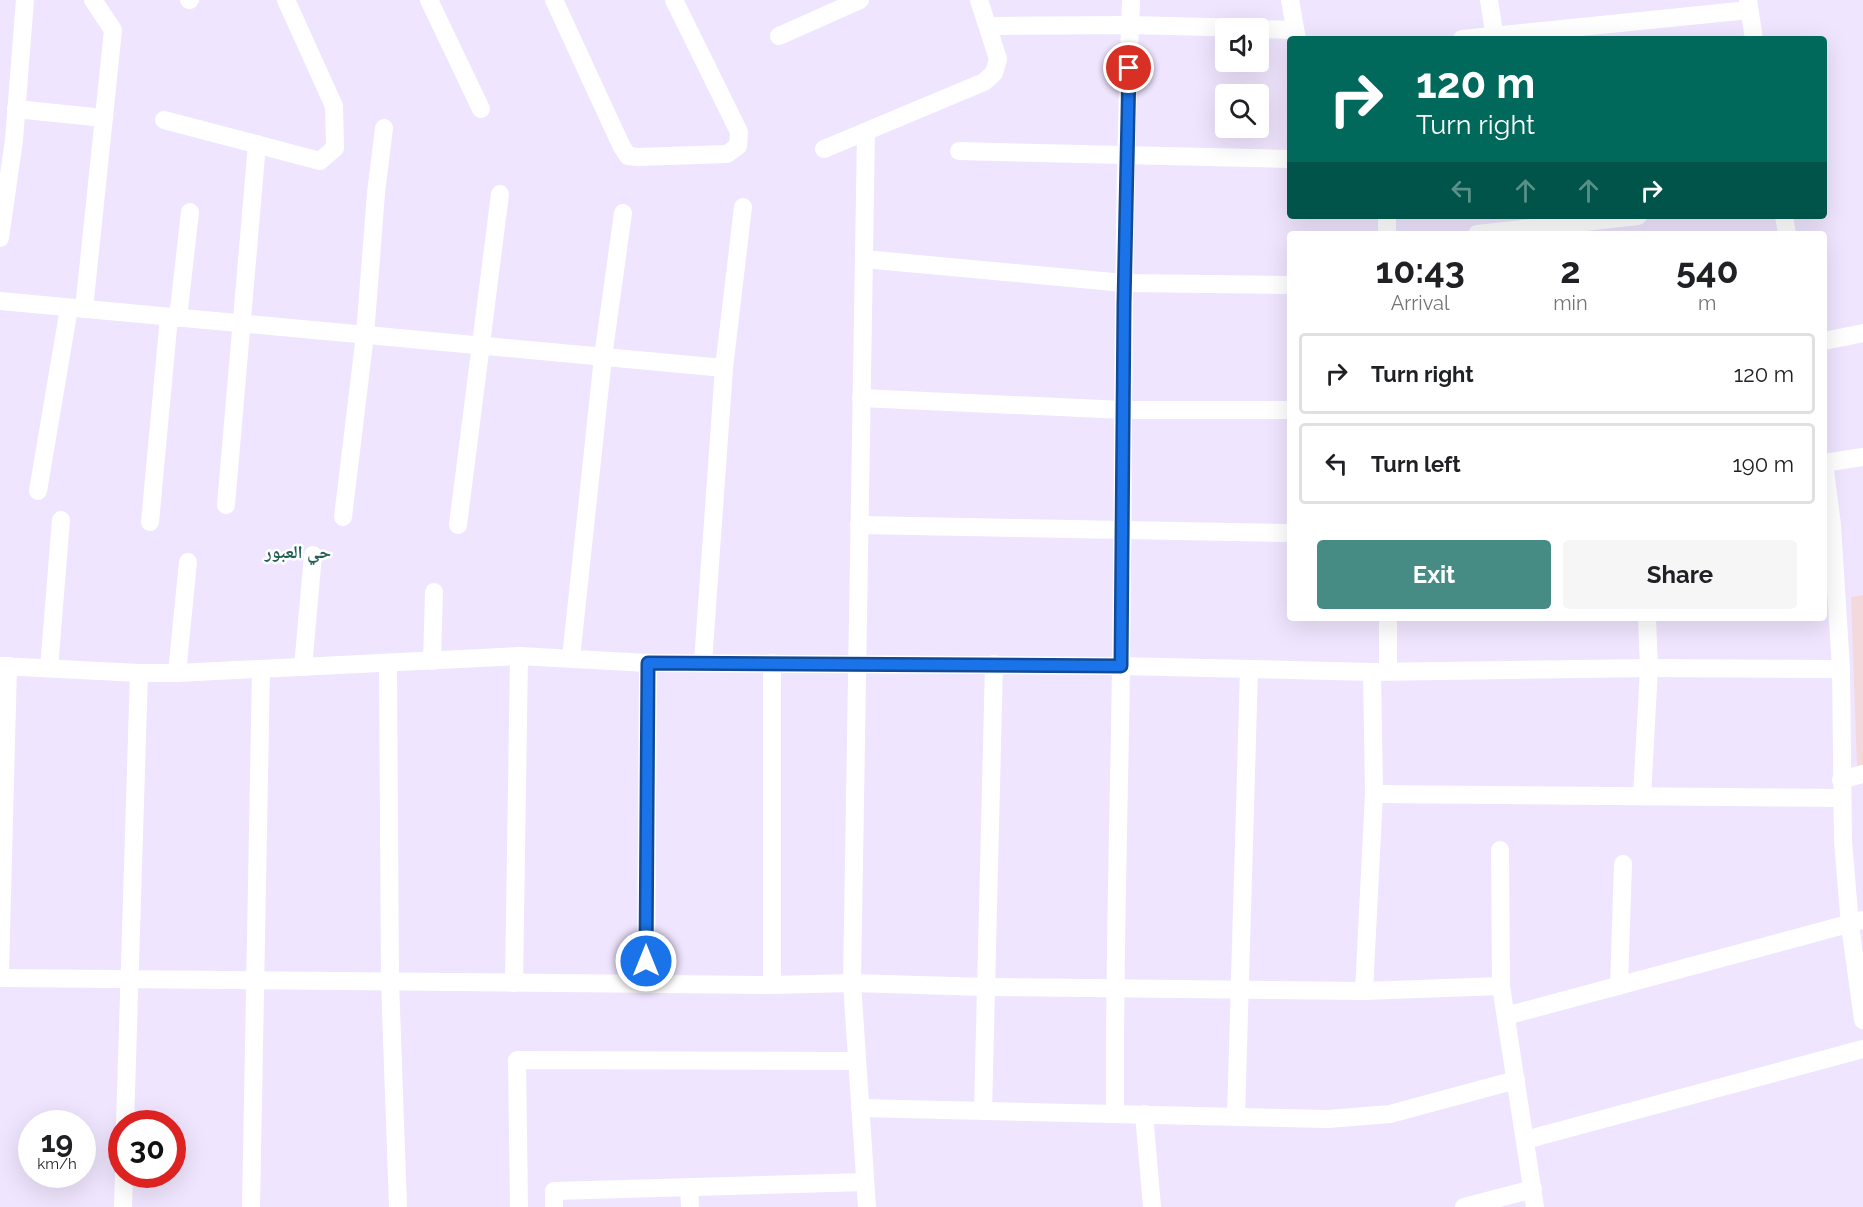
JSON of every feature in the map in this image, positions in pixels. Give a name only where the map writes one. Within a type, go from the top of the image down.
[{"type":"street","points":[[0,238],[14,140],[26,0]]},
{"type":"street","points":[[38,491],[77,308],[104,118],[113,30],[93,0]]},
{"type":"street","points":[[164,120],[320,161],[335,148],[334,106],[286,0]]},
{"type":"street","points":[[429,0],[481,109]]},
{"type":"street","points":[[554,0],[628,156],[727,154],[738,146],[739,132],[674,0]]},
{"type":"street","points":[[779,36],[860,0]]},
{"type":"street","points":[[824,149],[984,82],[994,73],[998,58],[979,0]]},
{"type":"street","points":[[1115,1114],[1114,988],[1121,666],[1124,283],[1131,0]]},
{"type":"street","points":[[1269,30],[1296,34],[1290,0]]},
{"type":"street","points":[[1489,0],[1495,36]]},
{"type":"street","points":[[1503,36],[1748,5],[1753,36]]},
{"type":"street","points":[[988,26],[1215,27]]},
{"type":"street","points":[[16,109],[104,118]]},
{"type":"street","points":[[343,517],[365,335],[376,193],[384,128]]},
{"type":"street","points":[[866,132],[852,982],[867,1207]]},
{"type":"street","points":[[226,505],[257,144]]},
{"type":"street","points":[[960,150],[1287,159]]},
{"type":"street","points":[[458,525],[500,194]]},
{"type":"street","points":[[703,662],[724,368],[743,207]]},
{"type":"street","points":[[150,522],[174,317],[190,212]]},
{"type":"street","points":[[571,658],[603,357],[622,213]]},
{"type":"street","points":[[1504,231],[1611,219]]},
{"type":"street","points":[[864,259],[1124,283],[1287,285]]},
{"type":"street","points":[[0,301],[724,368]]},
{"type":"street","points":[[1827,340],[1863,333]]},
{"type":"street","points":[[861,398],[1123,410],[1287,410]]},
{"type":"street","points":[[1827,463],[1863,457]]},
{"type":"street","points":[[1827,510],[1840,669],[1843,841],[1856,923],[1863,1020]]},
{"type":"street","points":[[49,668],[61,520]]},
{"type":"street","points":[[859,525],[1287,533]]},
{"type":"street","points":[[303,667],[313,555]]},
{"type":"street","points":[[177,673],[188,562]]},
{"type":"street","points":[[432,661],[434,592]]},
{"type":"street","points":[[1364,991],[1380,671],[1388,621]]},
{"type":"street","points":[[1642,796],[1649,668],[1647,621]]},
{"type":"street","points":[[514,982],[519,656]]},
{"type":"street","points":[[0,971],[4,666],[177,673],[519,656],[648,663],[994,664],[1380,671],[1649,668],[1840,669]]},
{"type":"street","points":[[388,663],[390,981],[398,1207]]},
{"type":"street","points":[[646,984],[648,663]]},
{"type":"street","points":[[772,663],[772,985]]},
{"type":"street","points":[[984,1111],[994,664]]},
{"type":"street","points":[[251,1207],[261,669]]},
{"type":"street","points":[[1236,1117],[1248,669]]},
{"type":"street","points":[[125,1110],[139,673]]},
{"type":"street","points":[[1374,794],[1642,796],[1841,789],[1863,774]]},
{"type":"street","points":[[1464,1207],[1534,1198],[1501,986],[1500,850]]},
{"type":"street","points":[[1619,986],[1623,864]]},
{"type":"street","points":[[1506,1016],[1856,923]]},
{"type":"street","points":[[0,978],[772,985],[852,982],[987,987],[1364,991],[1501,986]]},
{"type":"street","points":[[1525,1140],[1863,1049]]},
{"type":"street","points":[[519,1207],[517,1060],[857,1061]]},
{"type":"street","points":[[860,1108],[1328,1119],[1390,1114],[1516,1080]]},
{"type":"street","points":[[1144,1114],[1152,1207]]},
{"type":"street","points":[[554,1207],[554,1191],[866,1182]]},
{"type":"street","points":[[689,1187],[690,1207]]},
{"type":"street","points":[[123,1207],[124,1188]]},
{"type":"shaded area","points":[[1863,595],[1863,765],[1857,766],[1851,597]]},
{"type":"district","name":"حي العبور","points":[[298,552]]},
{"type":"route","points":[[646,961],[648,663],[1121,666],[1124,304],[1129,68]]}]
